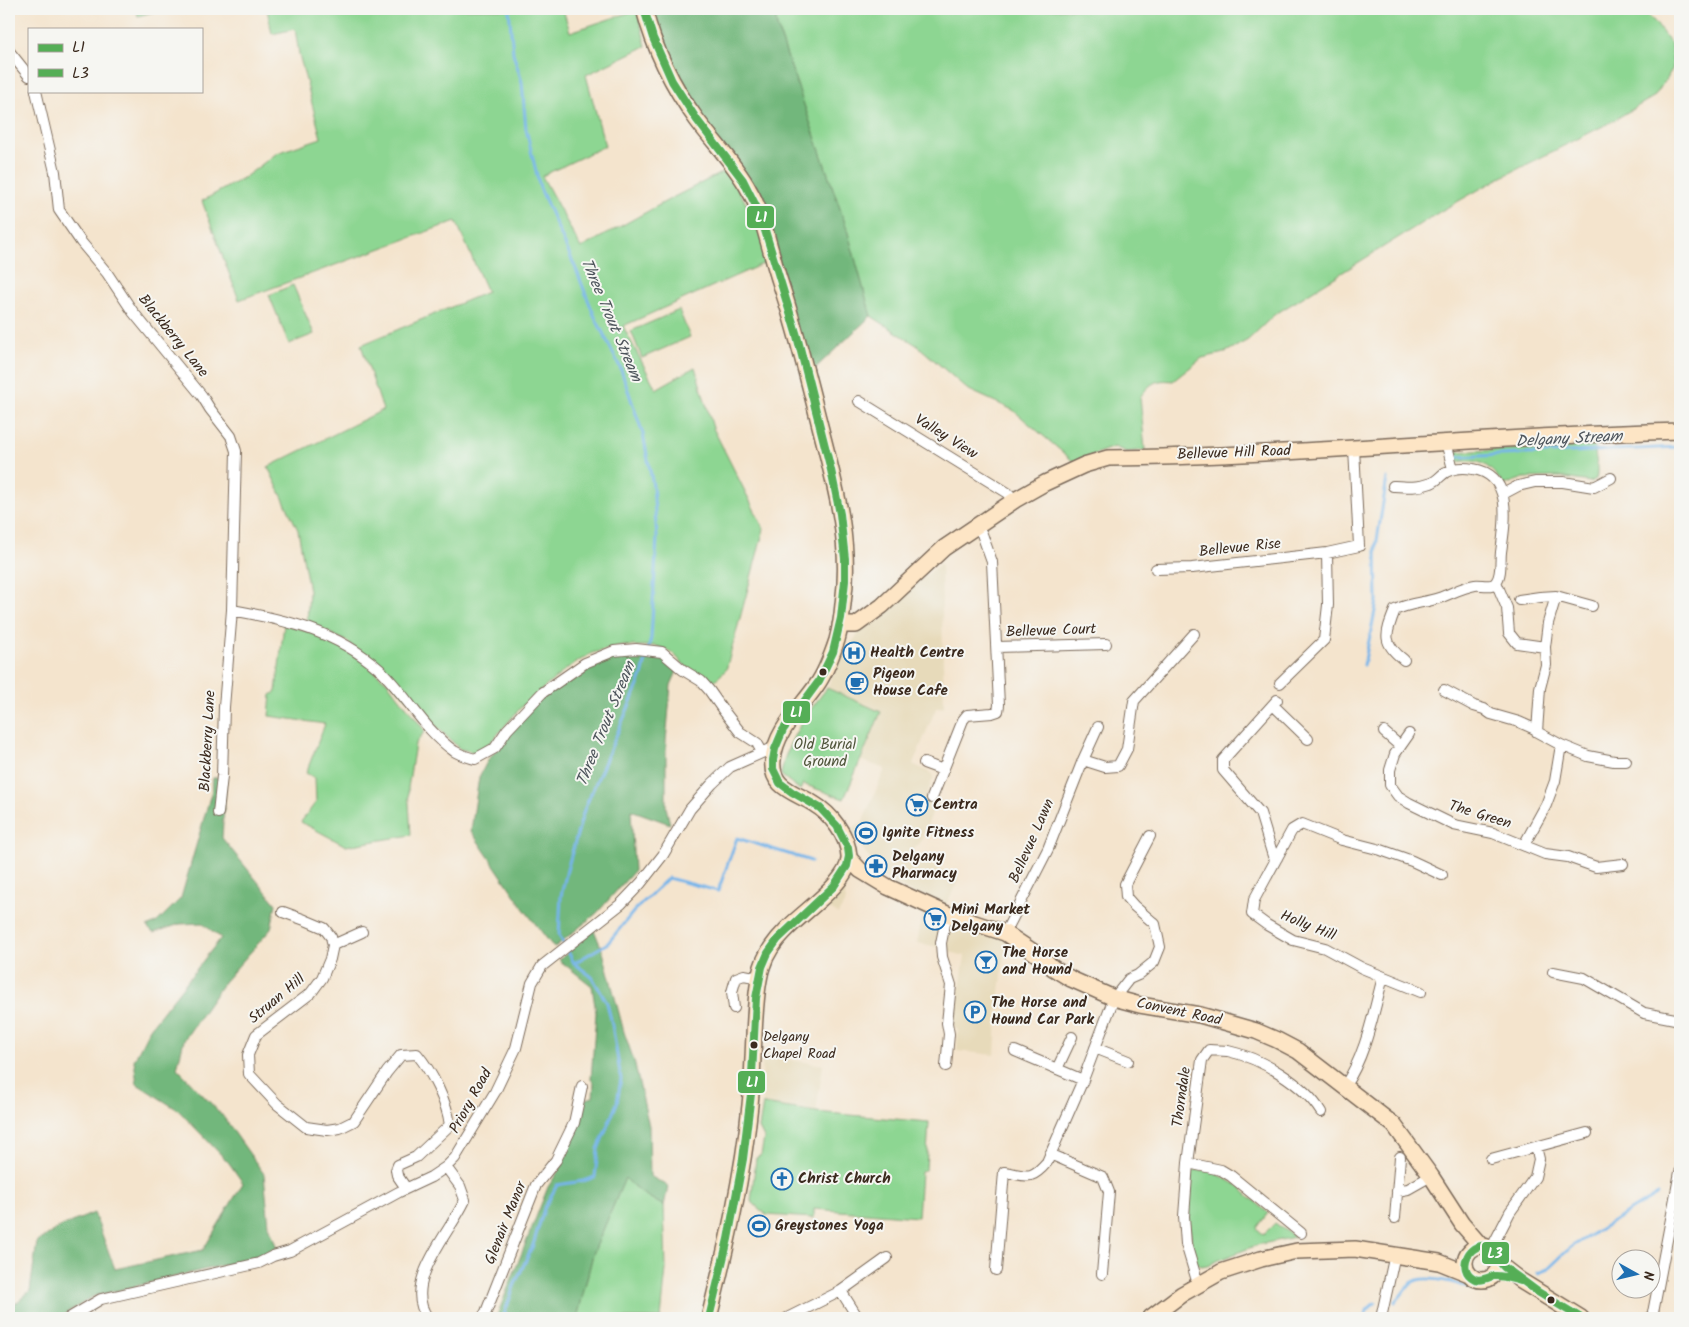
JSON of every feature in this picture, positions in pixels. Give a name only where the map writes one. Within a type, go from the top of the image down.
[{"type":"street","points":[[644,9],[658,49],[678,89],[696,119],[751,192],[764,226],[811,392],[842,515],[846,559],[846,587],[837,640],[819,682],[768,750]]},
{"type":"street","points":[[9,52],[28,75]]},
{"type":"street","name":"Blackberry Lane","points":[[36,92],[55,172],[59,210],[81,242],[107,273],[133,312],[202,396],[231,436],[236,452],[232,610],[218,813]]},
{"type":"street","name":"Valley View","points":[[859,401],[1008,493],[1015,500]]},
{"type":"street","name":"Bellevue Hill Road","points":[[840,626],[856,625],[882,606],[944,548],[1015,500],[1045,483],[1084,465],[1108,458],[1354,448],[1594,433],[1680,431]]},
{"type":"street","points":[[1446,442],[1453,470]]},
{"type":"street","name":"Bellevue Rise","points":[[1156,569],[1192,568],[1327,553],[1359,546],[1354,448]]},
{"type":"street","points":[[1393,486],[1418,488],[1433,483],[1446,472],[1453,470],[1473,469],[1484,472],[1500,486],[1505,527],[1499,574],[1496,582],[1491,585],[1466,587],[1439,598],[1405,605],[1395,610],[1387,628],[1387,640],[1392,651],[1404,660]]},
{"type":"street","points":[[1502,494],[1518,486],[1535,482],[1563,482],[1594,488],[1611,478]]},
{"type":"street","name":"Bellevue Court","points":[[943,770],[963,720],[967,715],[992,713],[998,711],[999,705],[992,562],[982,534],[977,527]]},
{"type":"street","points":[[1280,683],[1324,640],[1328,605],[1327,553]]},
{"type":"street","points":[[1496,582],[1507,608],[1509,633],[1517,643],[1545,647]]},
{"type":"street","points":[[1537,730],[1540,688],[1546,665],[1545,647],[1548,623],[1556,596]]},
{"type":"street","points":[[1519,600],[1556,596],[1592,606]]},
{"type":"street","points":[[232,610],[272,617],[312,629],[347,646],[379,670],[432,732],[455,752],[475,759],[495,748],[507,730],[542,693],[585,662],[614,651],[636,649],[662,652],[710,690],[740,732],[768,750],[776,780],[822,809],[831,819],[846,842],[850,859],[847,871],[837,883],[785,930],[774,943],[763,962],[759,978],[750,1107],[736,1201],[712,1318]]},
{"type":"street","points":[[1083,760],[1105,767],[1118,766],[1127,749],[1134,701],[1194,634]]},
{"type":"street","name":"Bellevue Court","points":[[997,647],[1106,644]]},
{"type":"street","points":[[1444,690],[1491,714],[1519,722],[1537,730],[1537,732],[1561,745],[1588,756],[1614,761],[1626,761]]},
{"type":"street","points":[[1277,858],[1273,856],[1260,813],[1223,770],[1223,760],[1275,703],[1308,739]]},
{"type":"street","name":"Bellevue Lawn","points":[[1005,933],[1048,849],[1098,727]]},
{"type":"street","points":[[1384,732],[1400,746]]},
{"type":"street","name":"The Green","points":[[1409,734],[1394,754],[1390,770],[1390,785],[1398,796],[1454,825],[1494,833],[1545,854],[1568,857],[1596,867],[1623,864]]},
{"type":"street","name":"The Green","points":[[1524,845],[1549,797],[1555,781],[1561,745]]},
{"type":"street","name":"Priory Road","points":[[68,1318],[101,1299],[259,1264],[273,1256],[290,1251],[318,1238],[353,1216],[431,1177],[446,1167],[455,1158],[495,1092],[516,1048],[532,983],[542,966],[620,904],[641,883],[663,855],[690,809],[712,784],[730,767],[768,750]]},
{"type":"street","points":[[924,763],[943,770],[932,798]]},
{"type":"street","name":"Holly Hill","points":[[1422,992],[1362,968],[1325,948],[1294,940],[1252,914],[1254,900],[1292,830],[1302,824],[1342,840],[1381,850],[1412,861],[1442,875]]},
{"type":"street","points":[[996,1270],[1004,1172],[1027,1177],[1039,1172],[1047,1162],[1083,1080],[1114,998],[1130,979],[1154,962],[1160,947],[1155,924],[1126,897],[1125,884],[1150,836]]},
{"type":"street","name":"Convent Road","points":[[850,859],[860,870],[888,887],[947,914],[1005,933],[1071,979],[1114,998],[1140,1005],[1200,1015],[1256,1031],[1298,1051],[1394,1125],[1431,1176],[1477,1251]]},
{"type":"street","points":[[283,912],[324,928],[331,937],[333,945],[362,932]]},
{"type":"street","points":[[946,1066],[949,1034],[947,1023],[951,985],[942,956],[942,943],[947,914]]},
{"type":"street","name":"Struan Hill","points":[[333,945],[330,959],[322,978],[311,992],[256,1035],[248,1055],[249,1074],[277,1104],[306,1127],[327,1130],[340,1128],[354,1122],[387,1072],[401,1055],[417,1054],[425,1064],[448,1110],[450,1125],[416,1157],[398,1165],[396,1175],[406,1188]]},
{"type":"street","points":[[1553,972],[1584,978],[1644,1013],[1680,1020]]},
{"type":"street","points":[[734,1008],[732,992],[736,978],[744,974],[759,978]]},
{"type":"street","points":[[1344,1087],[1353,1074],[1360,1057],[1384,977]]},
{"type":"street","points":[[1058,1069],[1072,1037]]},
{"type":"street","points":[[1095,1048],[1128,1062]]},
{"type":"street","name":"Thorndale","points":[[1198,1284],[1186,1244],[1184,1216],[1188,1163],[1202,1060],[1209,1050],[1229,1052],[1270,1068],[1287,1077],[1314,1100],[1322,1112]]},
{"type":"street","points":[[1016,1051],[1083,1080]]},
{"type":"street","name":"Glenair Manor","points":[[482,1318],[490,1303],[536,1184],[556,1160],[574,1123],[582,1086]]},
{"type":"street","points":[[1491,1159],[1587,1133]]},
{"type":"street","points":[[1469,1274],[1465,1266],[1510,1212],[1535,1177],[1539,1159],[1536,1147]]},
{"type":"street","points":[[1050,1154],[1103,1177],[1109,1192],[1102,1274]]},
{"type":"street","points":[[1395,1218],[1400,1157]]},
{"type":"street","points":[[1188,1163],[1221,1170],[1231,1176],[1301,1232]]},
{"type":"street","points":[[428,1318],[419,1297],[424,1274],[433,1255],[459,1214],[465,1200],[460,1186],[446,1167]]},
{"type":"street","points":[[1652,1318],[1680,1172]]},
{"type":"street","points":[[1397,1191],[1408,1189],[1431,1176]]},
{"type":"street","points":[[1150,1318],[1182,1294],[1222,1272],[1261,1258],[1297,1251],[1355,1249],[1394,1254],[1439,1262],[1469,1274],[1478,1280],[1489,1279],[1496,1270],[1498,1255],[1477,1251],[1439,1262]]},
{"type":"street","points":[[1381,1318],[1394,1254]]},
{"type":"street","points":[[787,1318],[841,1291],[887,1258]]},
{"type":"street","points":[[1496,1270],[1521,1281],[1581,1318]]},
{"type":"street","points":[[841,1291],[858,1318]]},
{"type":"shaded area","points":[[941,563],[944,707],[936,708],[913,764],[932,774],[933,778],[926,797],[936,803],[920,843],[909,854],[959,878],[944,909],[882,877],[850,830],[863,821],[885,769],[860,760],[881,713],[827,688],[840,659],[861,630]]},
{"type":"shaded area","points":[[844,888],[846,901],[838,914],[825,906]]},
{"type":"shaded area","points":[[923,913],[943,920],[939,947],[917,943]]},
{"type":"shaded area","points":[[951,922],[1001,938],[1008,943],[1004,958],[997,1016],[995,1055],[957,1051],[958,1030],[954,1026],[965,956],[947,951]]},
{"type":"shaded area","points":[[762,1055],[823,1065],[816,1112],[763,1104]]},
{"type":"green space","points":[[136,9],[164,9],[138,16]]},
{"type":"green space","points":[[267,9],[563,9],[570,32],[637,10],[646,46],[586,75],[605,146],[542,176],[581,248],[727,170],[760,228],[767,262],[623,326],[656,389],[695,367],[713,428],[764,529],[726,670],[710,685],[682,663],[674,654],[657,646],[622,646],[592,653],[569,667],[523,705],[491,742],[474,752],[460,749],[348,642],[307,622],[309,591],[298,530],[268,467],[383,410],[361,345],[487,292],[456,221],[239,300],[202,201],[245,177],[277,153],[321,138],[299,54],[295,29],[272,34]]},
{"type":"green space","points":[[650,9],[775,9],[777,27],[846,226],[871,316],[809,374],[775,248],[663,47]]},
{"type":"green space","points":[[775,9],[1640,9],[1654,21],[1671,44],[1673,68],[1655,96],[1609,123],[1496,180],[1441,211],[1274,315],[1248,340],[1224,353],[1202,358],[1173,381],[1158,381],[1151,385],[1140,397],[1145,450],[1127,452],[1114,447],[1074,462],[1013,410],[967,389],[918,346],[871,316],[846,226],[777,27]]},
{"type":"green space","points":[[293,285],[314,334],[289,344],[269,295]]},
{"type":"green space","points":[[679,310],[690,337],[642,358],[631,331]]},
{"type":"green space","points":[[1594,445],[1597,475],[1596,479],[1590,482],[1558,477],[1524,478],[1504,485],[1494,472],[1484,464],[1472,461],[1455,462],[1452,452]]},
{"type":"green space","points":[[284,624],[323,636],[360,659],[388,683],[425,731],[415,744],[408,788],[411,835],[346,846],[301,822],[316,802],[315,778],[306,773],[325,724],[269,716],[271,695],[276,692]]},
{"type":"green space","points":[[618,653],[662,654],[678,669],[671,685],[666,741],[666,807],[670,824],[631,810],[634,871],[597,913],[554,948],[524,909],[471,831],[479,777],[488,760],[534,704],[592,662]]},
{"type":"green space","name":"Old Burial Ground","points":[[827,688],[881,712],[844,799],[803,784],[800,790],[781,775],[792,740]]},
{"type":"green space","points":[[213,778],[226,778],[222,838],[276,904],[271,929],[224,982],[184,1040],[177,1068],[222,1115],[264,1174],[269,1226],[277,1248],[249,1259],[94,1296],[58,1318],[9,1318],[9,1309],[30,1291],[37,1242],[58,1228],[94,1213],[115,1269],[203,1250],[243,1183],[229,1163],[178,1110],[137,1084],[134,1060],[150,1028],[221,938],[202,923],[180,924],[153,933],[147,927],[157,922],[181,898],[212,790]]},
{"type":"green space","points":[[594,930],[603,952],[624,1032],[634,1061],[649,1126],[650,1176],[668,1186],[664,1206],[640,1192],[625,1178],[593,1254],[577,1318],[496,1318],[548,1187],[563,1164],[557,1163],[586,1099],[593,1097],[594,1083],[591,1079],[596,1013],[592,986],[559,960]]},
{"type":"green space","points":[[763,1104],[816,1112],[929,1122],[926,1169],[921,1172],[918,1217],[814,1209],[814,1218],[766,1215],[751,1201],[756,1158],[761,1155],[764,1138],[759,1128]]},
{"type":"green space","points":[[1192,1171],[1212,1171],[1237,1185],[1268,1213],[1257,1228],[1263,1235],[1275,1223],[1295,1237],[1257,1245],[1207,1265],[1201,1266],[1196,1264],[1189,1225]]},
{"type":"green space","points":[[625,1178],[640,1192],[664,1206],[666,1269],[661,1318],[577,1318],[593,1254]]},
{"type":"waterway","name":"Three Trout Stream","points":[[503,1318],[514,1286],[533,1245],[544,1209],[557,1185],[595,1177],[598,1149],[617,1103],[621,1079],[607,1003],[592,977],[574,963],[559,935],[561,896],[584,810],[642,676],[651,638],[657,537],[653,486],[643,434],[620,367],[594,315],[540,188],[526,129],[522,82],[513,53],[509,9]]},
{"type":"waterway","name":"Delgany Stream","points":[[1458,457],[1680,447]]},
{"type":"waterway","name":"Delgany Stream","points":[[1364,665],[1377,601],[1376,547],[1387,478]]},
{"type":"waterway","name":"Delgany Stream","points":[[574,963],[608,943],[634,911],[668,878],[718,891],[737,838],[811,861]]},
{"type":"waterway","points":[[1538,1273],[1548,1269],[1571,1247],[1658,1194]]},
{"type":"waterway","points":[[1395,1302],[1410,1284],[1424,1279],[1462,1285],[1476,1290]]},
{"type":"waterway","points":[[1363,1318],[1368,1309],[1375,1303]]},
{"type":"transit line","name":"L1","points":[[644,9],[653,38],[672,81],[697,120],[743,180],[760,214],[797,336],[831,470],[840,514],[845,559],[841,618],[833,652],[819,681],[783,730],[775,749],[773,769],[780,783],[820,808],[837,826],[848,848],[849,856],[847,866],[834,886],[778,939],[768,953],[762,967],[756,998],[751,1094],[743,1159],[728,1239],[709,1318]]},
{"type":"transit line","name":"L3","points":[[1521,1281],[1497,1276],[1483,1280],[1475,1279],[1469,1275],[1466,1269],[1468,1256],[1477,1247],[1491,1248],[1504,1267],[1538,1292],[1581,1318]]},
{"type":"place","name":"Health Centre","points":[[854,653]]},
{"type":"place","name":"Pigeon House Cafe","points":[[857,683]]},
{"type":"place","name":"Centra","points":[[917,805]]},
{"type":"place","name":"Ignite Fitness","points":[[866,833]]},
{"type":"place","name":"Delgany Pharmacy","points":[[876,866]]},
{"type":"place","name":"Mini Market Delgany","points":[[935,919]]},
{"type":"place","name":"The Horse and Hound","points":[[986,962]]},
{"type":"place","name":"The Horse and Hound Car Park","points":[[975,1012]]},
{"type":"place","name":"Delgany Chapel Road","points":[[754,1045]]},
{"type":"place","name":"Christ Church","points":[[782,1179]]},
{"type":"place","name":"Greystones Yoga","points":[[759,1226]]}]
